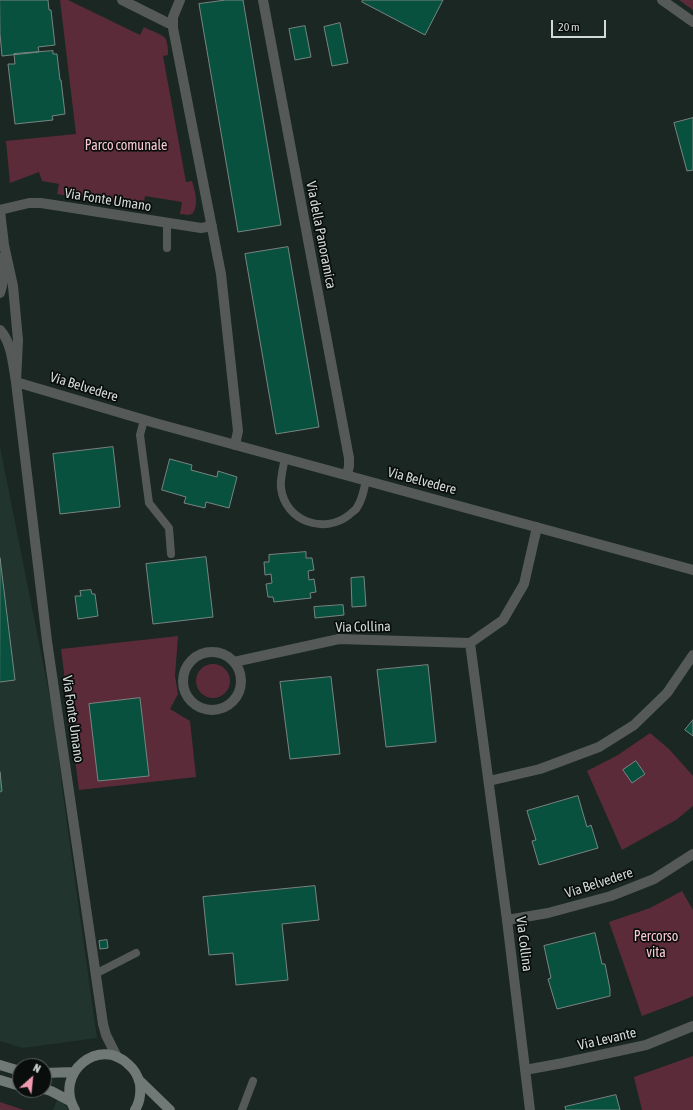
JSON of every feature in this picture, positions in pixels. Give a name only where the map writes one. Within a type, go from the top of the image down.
[{"type":"main road","points":[[72,1106],[69,1086],[74,1072],[79,1065],[93,1056],[109,1055],[127,1062],[134,1070],[139,1080],[170,1110]]},
{"type":"main road","points":[[0,1065],[12,1069]]},
{"type":"main road","points":[[52,1073],[74,1072]]},
{"type":"main road","points":[[0,1080],[12,1084]]},
{"type":"main road","points":[[135,1110],[140,1094],[139,1080]]},
{"type":"main road","points":[[52,1092],[72,1106]]},
{"type":"street","points":[[122,0],[168,23],[173,23]]},
{"type":"street","points":[[180,0],[173,16],[173,23],[221,274],[238,431],[235,444]]},
{"type":"street","name":"Via della Panoramica","points":[[262,0],[349,458],[347,475]]},
{"type":"street","points":[[662,0],[693,22]]},
{"type":"street","name":"Via Fonte Umano","points":[[16,382],[18,340],[13,286],[4,245],[0,211],[29,203],[41,203],[202,228],[212,226]]},
{"type":"street","name":"Via Fonte Umano","points":[[0,293],[2,286],[4,245]]},
{"type":"street","name":"Via Fonte Umano","points":[[0,330],[5,335],[11,351],[16,382],[46,635],[103,1024],[106,1035],[117,1057]]},
{"type":"street","name":"Via Belvedere","points":[[16,382],[144,420],[693,570]]},
{"type":"street","points":[[470,643],[503,620],[524,584],[537,527]]},
{"type":"street","name":"Via Collina","points":[[234,662],[339,640],[470,643],[507,920],[530,1110]]},
{"type":"street","points":[[209,652],[227,656],[234,662],[242,678],[238,695],[232,702],[225,707],[216,710],[201,708],[194,704],[185,690],[183,682],[187,666],[192,660],[209,652]]},
{"type":"street","points":[[489,781],[540,769],[599,747],[634,725],[667,693],[693,655]]},
{"type":"street","name":"Via Belvedere","points":[[507,920],[548,913],[611,896],[654,879],[693,854]]},
{"type":"street","name":"Via Levante","points":[[525,1070],[646,1045],[693,1026]]},
{"type":"lane","points":[[167,223],[167,248]]},
{"type":"lane","points":[[144,420],[140,435],[149,503],[169,528],[171,554]]},
{"type":"lane","points":[[285,458],[281,488],[286,504],[297,516],[311,524],[328,525],[343,519],[356,509],[363,494],[366,480]]},
{"type":"lane","points":[[96,973],[136,953]]},
{"type":"lane","points":[[242,1110],[253,1081]]},
{"type":"shaded area","points":[[0,447],[55,723],[63,795],[97,1038],[23,1048],[0,1041]]},
{"type":"shaded area","points":[[58,1098],[66,1106],[68,1110],[53,1110]]},
{"type":"green space","name":"Parco comunale","points":[[60,0],[68,0],[140,35],[144,27],[165,38],[168,55],[163,56],[186,182],[192,181],[196,197],[196,205],[193,213],[189,215],[180,214],[182,202],[145,196],[143,208],[57,194],[59,184],[42,181],[39,172],[10,183],[6,141],[76,134]]},
{"type":"green space","points":[[679,0],[693,0],[693,10]]},
{"type":"green space","points":[[178,636],[175,676],[178,694],[170,709],[190,721],[196,777],[79,790],[61,649]]},
{"type":"green space","points":[[210,664],[216,664],[225,669],[229,675],[229,687],[225,693],[216,698],[210,698],[201,693],[196,684],[196,678],[201,669]]},
{"type":"green space","points":[[650,733],[669,749],[693,776],[693,806],[676,820],[622,850],[587,771],[618,755]]},
{"type":"green space","name":"Percorso vita","points":[[682,891],[693,910],[693,996],[642,1016],[609,922],[650,908]]},
{"type":"green space","points":[[693,1056],[693,1110],[642,1110],[634,1077]]},
{"type":"green space","points":[[0,1102],[24,1110],[0,1110]]},
{"type":"building","points":[[0,0],[48,0],[49,10],[51,10],[55,45],[38,47],[39,52],[2,56],[0,34]]},
{"type":"building","points":[[226,0],[243,0],[281,225],[238,232],[199,4]]},
{"type":"building","points":[[363,0],[443,0],[425,35],[362,2]]},
{"type":"building","points":[[340,23],[348,63],[332,66],[324,27]]},
{"type":"building","points":[[305,26],[311,57],[295,60],[289,29]]},
{"type":"building","points":[[53,51],[53,54],[57,54],[65,114],[52,116],[53,120],[15,124],[8,64],[15,64],[14,54]]},
{"type":"building","points":[[693,118],[693,170],[687,171],[674,123]]},
{"type":"building","points":[[288,247],[319,427],[276,434],[245,254]]},
{"type":"building","points":[[113,447],[120,507],[60,514],[53,454]]},
{"type":"building","points":[[170,459],[192,465],[191,470],[217,477],[218,471],[237,477],[229,508],[206,502],[205,508],[184,503],[186,497],[162,490]]},
{"type":"building","points":[[306,552],[306,558],[312,558],[314,570],[308,571],[309,580],[314,579],[316,592],[310,593],[311,598],[274,602],[273,597],[268,597],[266,584],[272,583],[271,574],[265,575],[264,562],[269,562],[269,555]]},
{"type":"building","points":[[206,557],[213,617],[153,624],[146,564]]},
{"type":"building","points":[[0,558],[15,680],[0,682]]},
{"type":"building","points":[[364,577],[366,606],[352,607],[351,578]]},
{"type":"building","points":[[91,590],[92,594],[95,594],[98,616],[78,619],[75,596],[81,596],[80,591]]},
{"type":"building","points":[[343,605],[344,615],[315,618],[314,607]]},
{"type":"building","points":[[428,665],[436,742],[386,747],[377,670]]},
{"type":"building","points":[[331,677],[340,754],[290,759],[280,682]]},
{"type":"building","points":[[140,698],[149,776],[98,781],[89,704]]},
{"type":"building","points":[[693,720],[693,736],[685,730]]},
{"type":"building","points":[[636,761],[645,774],[632,783],[623,770]]},
{"type":"building","points":[[0,772],[2,791],[0,792]]},
{"type":"building","points":[[578,796],[587,827],[591,825],[598,848],[539,865],[532,841],[536,840],[527,811]]},
{"type":"building","points":[[315,886],[319,920],[282,924],[288,980],[236,985],[233,953],[209,955],[203,897]]},
{"type":"building","points":[[595,933],[602,964],[605,964],[610,996],[557,1009],[548,979],[551,978],[544,946]]},
{"type":"building","points":[[107,940],[108,948],[100,949],[99,941]]},
{"type":"building","points":[[616,1095],[620,1110],[566,1110],[565,1107]]}]
